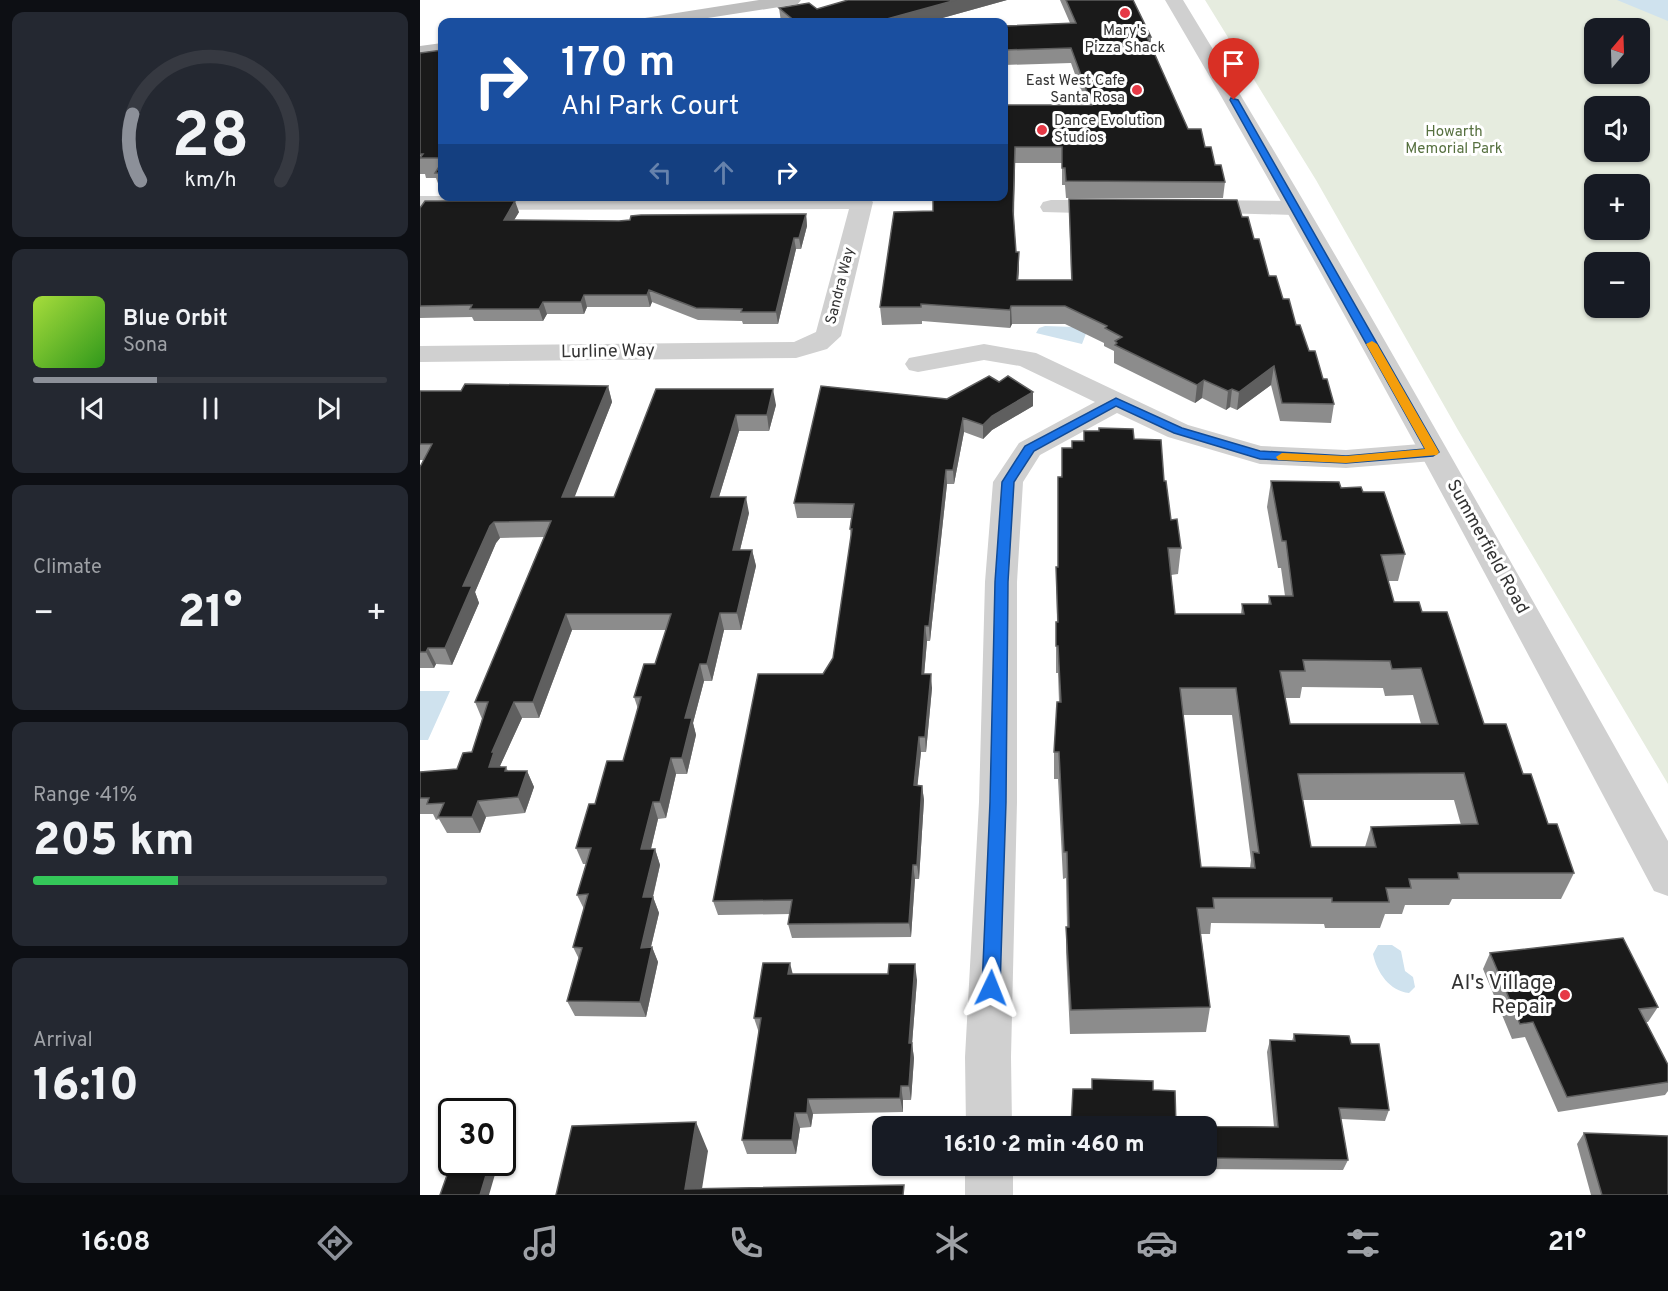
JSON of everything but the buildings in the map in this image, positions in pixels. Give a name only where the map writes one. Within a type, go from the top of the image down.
[{"type":"main road","points":[[677,18],[792,0]]},
{"type":"main road","points":[[420,52],[438,50]]},
{"type":"street","name":"Summerfield Road","points":[[1174,0],[1239,108],[1433,452],[1668,879]]},
{"type":"street","name":"Sandra Way","points":[[420,203],[862,202],[828,336],[818,343],[796,350]]},
{"type":"street","points":[[1051,207],[1133,207]]},
{"type":"street","points":[[1168,207],[1294,207]]},
{"type":"street","name":"Lurline Way","points":[[420,354],[796,350]]},
{"type":"street","points":[[918,364],[984,352],[1027,359],[1178,431],[1260,455],[1346,459],[1433,452]]},
{"type":"street","points":[[989,1116],[988,1057],[998,802],[1001,582],[1008,482],[1029,449],[1116,402]]},
{"type":"street","points":[[989,1176],[989,1195]]},
{"type":"green space","name":"Howarth Memorial Park","points":[[1205,0],[1668,0],[1668,784],[1458,430],[1316,180]]},
{"type":"water","points":[[1617,0],[1668,0],[1668,21]]},
{"type":"water","points":[[1045,326],[1074,327],[1087,331],[1082,344],[1036,333],[1039,328]]},
{"type":"water","points":[[420,691],[450,691],[428,740],[420,740]]},
{"type":"water","points":[[1378,945],[1392,945],[1401,951],[1405,971],[1413,977],[1415,987],[1409,993],[1390,985],[1381,974],[1373,954]]},
{"type":"slow traffic","points":[[1282,457],[1346,459],[1433,452],[1372,344]]},
{"type":"place","name":"Mary's Pizza Shack","points":[[1125,13]]},
{"type":"place","name":"East West Cafe Santa Rosa","points":[[1137,90]]},
{"type":"place","name":"Dance Evolution Studios","points":[[1042,130]]},
{"type":"place","name":"Al's Village Repair","points":[[1565,995]]},
{"type":"route","points":[[991,988],[998,802],[1001,582],[1008,482],[1029,449],[1116,402],[1178,431],[1260,455],[1346,459],[1433,452],[1234,100]]}]
